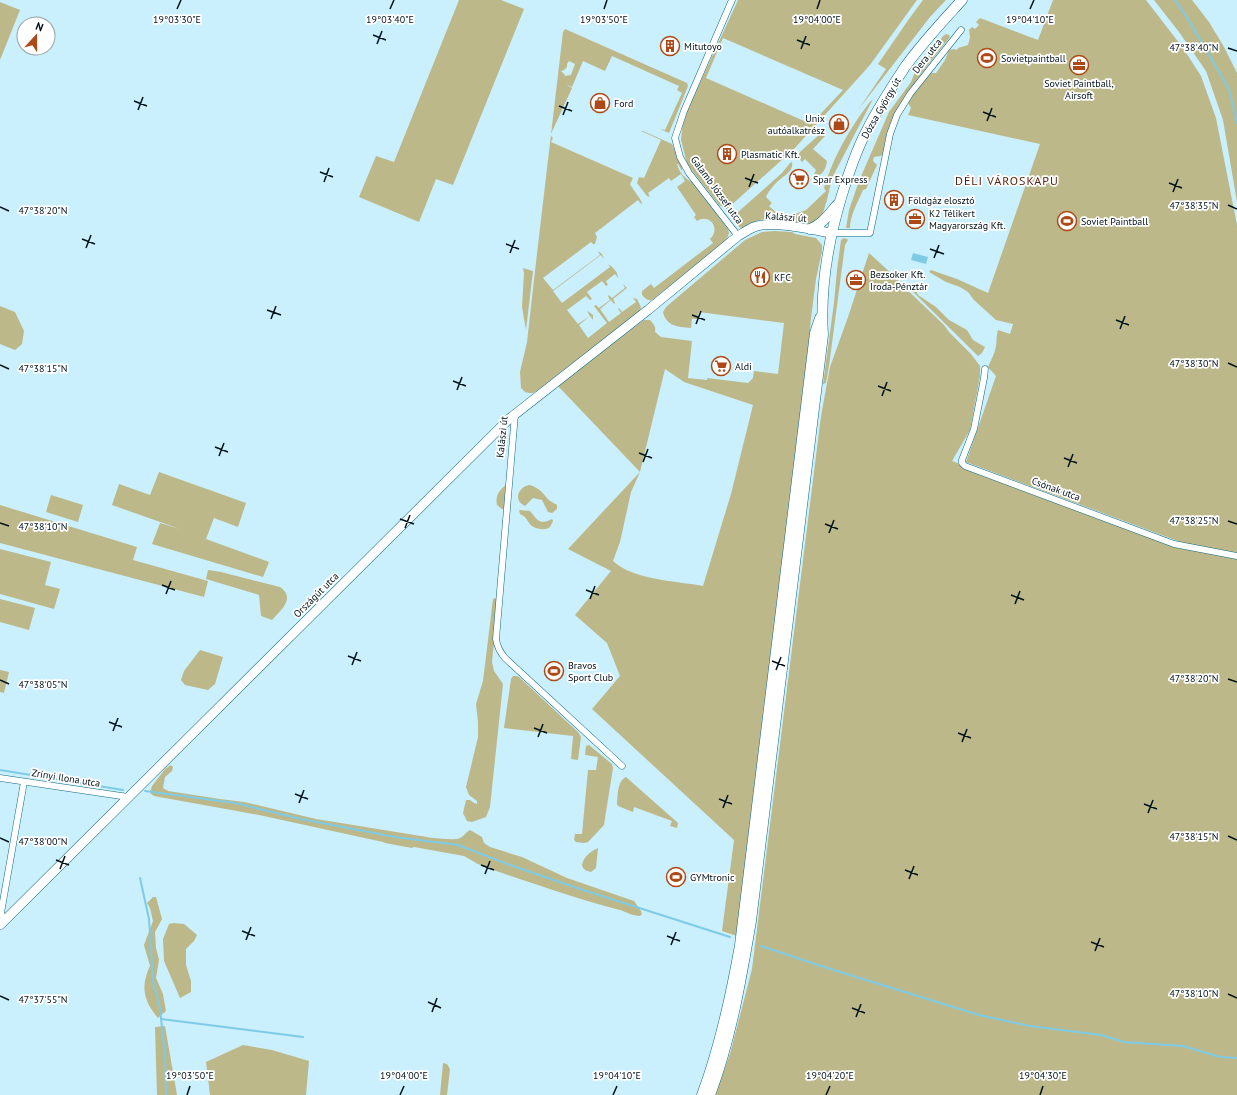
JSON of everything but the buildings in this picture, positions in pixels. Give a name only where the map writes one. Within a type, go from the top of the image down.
[{"type":"main road","name":"Dózsa György út","points":[[822,314],[824,279],[831,232],[848,175],[865,133],[881,104],[912,58],[962,0]]},
{"type":"main road","points":[[810,229],[820,224],[840,201]]},
{"type":"main road","name":"Kalászi út","points":[[515,414],[648,310],[738,236],[755,227],[765,225],[831,232]]},
{"type":"main road","points":[[702,1095],[717,1049],[728,1005],[740,945],[815,333],[822,314]]},
{"type":"main road","points":[[710,1095],[736,1007],[751,921],[824,335],[822,314]]},
{"type":"main road","name":"Országút utca","points":[[2,923],[515,414]]},
{"type":"street","name":"Galamb József utca","points":[[732,0],[684,111],[675,138],[680,157],[689,173],[738,236]]},
{"type":"street","name":"Dera utca","points":[[831,232],[870,233],[890,134],[897,116],[910,94],[961,30]]},
{"type":"street","name":"Csónak utca","points":[[985,369],[977,418],[962,460],[962,463],[965,466],[1174,544],[1237,556]]},
{"type":"street","name":"Kalászi út","points":[[515,414],[496,639],[497,646],[505,658],[622,766]]},
{"type":"street","name":"Zrínyi Ilona utca","points":[[0,778],[131,795]]},
{"type":"street","points":[[2,923],[1,913],[24,782]]},
{"type":"shaded area","points":[[459,0],[501,0],[524,9],[453,185],[436,179],[419,222],[359,197],[376,156],[394,162]]},
{"type":"shaded area","points":[[738,0],[917,0],[870,65],[794,149],[727,209],[719,205],[687,164],[681,140],[683,120]],"holes":[[[723,38],[843,90],[811,124],[706,78]]]},
{"type":"shaded area","points":[[923,0],[946,0],[930,17],[858,110],[886,69],[878,64]]},
{"type":"shaded area","points":[[1053,0],[1146,0],[1183,48],[1201,76],[1216,118],[1237,225],[1237,555],[1183,543],[966,462],[996,376],[988,367],[994,354],[998,330],[1010,334],[1013,324],[996,320],[974,300],[968,292],[929,272],[931,270],[957,279],[988,293],[1040,144],[908,115],[911,108],[908,103],[930,73],[936,73],[945,60],[949,50],[957,50],[958,48],[968,45],[970,37],[969,30],[972,27],[975,29],[979,25],[976,22],[980,18],[1038,40]]},
{"type":"shaded area","points":[[1154,0],[1192,0],[1209,22],[1237,73],[1237,202],[1223,120],[1206,71],[1179,32]]},
{"type":"shaded area","points":[[0,2],[20,10],[18,16],[16,16],[16,20],[0,60]]},
{"type":"shaded area","points":[[565,29],[687,83],[688,86],[669,133],[660,129],[665,130],[682,93],[677,90],[679,86],[612,56],[605,71],[583,61],[572,87],[566,84],[572,88],[551,134],[563,32]],"holes":[[[569,61],[575,64],[571,75],[565,76],[564,80],[565,75],[561,71],[567,67]]]},
{"type":"shaded area","points":[[946,34],[950,37],[919,77],[900,106],[887,137],[883,153],[881,156],[874,157],[873,161],[877,165],[866,189],[863,190],[851,218],[850,228],[846,228],[849,210],[859,181],[889,112],[911,82],[915,72]]},
{"type":"shaded area","points":[[873,99],[832,178],[821,219],[811,224],[797,223],[795,214],[806,210],[826,191],[824,188],[827,178],[844,140]]},
{"type":"shaded area","points":[[641,131],[672,144],[682,167],[682,171],[677,164],[681,172],[692,182],[728,229],[729,233],[726,242],[652,300],[646,299],[642,295],[642,291],[651,284],[654,288],[713,243],[710,239],[713,235],[714,227],[710,221],[706,219],[697,221],[694,217],[696,215],[677,187],[685,181],[681,174],[671,181],[669,178],[648,193],[650,197],[647,196],[637,183],[639,177],[644,178],[661,140]]},
{"type":"shaded area","points":[[821,133],[825,136],[813,149],[827,161],[823,172],[817,175],[814,174],[816,170],[805,159],[802,162],[798,157],[800,152]]},
{"type":"shaded area","points":[[551,134],[553,138],[551,142],[633,178],[630,184],[642,203],[641,204],[638,200],[595,233],[597,237],[595,244],[591,242],[543,278],[553,290],[600,255],[598,251],[602,254],[604,259],[601,255],[553,291],[562,303],[610,267],[608,264],[615,270],[618,278],[615,274],[606,281],[608,285],[606,286],[602,281],[587,292],[592,299],[590,300],[586,296],[567,310],[578,324],[590,316],[579,325],[588,338],[607,323],[594,306],[596,305],[599,308],[610,300],[609,295],[612,298],[625,288],[623,284],[627,288],[613,299],[615,303],[614,304],[611,300],[600,309],[609,322],[621,313],[618,309],[619,308],[622,312],[636,302],[633,298],[637,299],[641,307],[638,313],[540,389],[533,393],[529,393],[525,392],[521,388],[520,372],[527,342]]},
{"type":"shaded area","points":[[792,162],[788,174],[775,184],[766,197],[772,203],[769,206],[779,215],[782,212],[783,213],[783,220],[760,220],[743,228],[737,226],[734,222],[734,217],[737,213],[782,173]]},
{"type":"shaded area","points":[[762,232],[792,232],[795,234],[816,238],[822,245],[822,251],[816,279],[811,318],[737,936],[722,931],[734,840],[592,709],[620,676],[607,643],[575,615],[611,571],[568,549],[640,472],[557,385],[644,320],[650,320],[653,323],[655,332],[661,337],[692,341],[688,378],[707,380],[707,378],[748,383],[753,378],[754,371],[778,374],[784,323],[699,312],[697,319],[692,319],[691,328],[686,328],[670,323],[663,312],[666,307],[745,240]],"holes":[[[665,369],[684,382],[753,405],[731,494],[703,586],[643,576],[632,572],[613,561],[620,542],[631,492],[640,472]]]},
{"type":"shaded area","points":[[844,238],[848,240],[845,245],[829,366],[826,383],[823,384],[841,240]]},
{"type":"shaded area","points":[[869,253],[944,325],[980,366],[980,376],[970,430],[952,461],[1176,546],[1237,558],[1237,1095],[715,1095],[730,1054],[752,969],[821,416],[830,367]]},
{"type":"shaded area","points":[[523,268],[533,271],[526,330],[522,307]]},
{"type":"shaded area","points":[[907,286],[914,286],[918,295],[936,307],[949,320],[967,330],[973,340],[985,347],[982,353],[978,356]]},
{"type":"shaded area","points":[[0,306],[15,312],[24,331],[22,344],[15,350],[0,344]]},
{"type":"shaded area","points":[[587,311],[593,315],[593,320],[590,316]]},
{"type":"shaded area","points":[[159,472],[246,503],[238,527],[214,518],[206,539],[269,562],[263,577],[152,544],[160,523],[180,529],[112,505],[119,484],[150,495]]},
{"type":"shaded area","points":[[506,485],[505,508],[502,509],[497,505],[497,496],[501,489]]},
{"type":"shaded area","points":[[529,485],[535,487],[557,505],[557,509],[552,513],[548,512],[542,500],[533,498],[525,506],[521,504],[518,494],[522,488]]},
{"type":"shaded area","points":[[51,495],[83,505],[78,522],[46,512]]},
{"type":"shaded area","points":[[0,505],[137,547],[133,560],[208,581],[204,597],[0,543]]},
{"type":"shaded area","points":[[519,510],[530,511],[542,522],[552,519],[553,521],[548,528],[537,528],[531,525],[525,517],[520,514]]},
{"type":"shaded area","points":[[0,549],[51,562],[45,585],[60,589],[54,609],[0,594]]},
{"type":"shaded area","points":[[208,570],[280,587],[285,591],[287,600],[283,608],[272,620],[261,616],[259,595],[206,579]]},
{"type":"shaded area","points":[[0,599],[35,608],[29,630],[0,622]]},
{"type":"shaded area","points":[[493,599],[498,599],[492,662],[494,671],[503,684],[490,807],[486,817],[472,822],[467,821],[463,813],[466,800],[470,800],[477,804],[477,801],[469,795],[466,787],[478,737],[476,704],[483,681]]},
{"type":"shaded area","points":[[200,650],[223,657],[215,684],[208,690],[185,685],[181,680],[184,671]]},
{"type":"shaded area","points":[[0,670],[9,672],[4,693],[0,692]]},
{"type":"shaded area","points":[[513,676],[519,677],[578,732],[581,737],[578,760],[571,759],[573,736],[504,728],[511,679]]},
{"type":"shaded area","points":[[589,745],[612,764],[613,768],[604,825],[588,842],[584,843],[576,842],[574,840],[575,834],[582,834],[588,770],[596,770],[598,757],[585,755],[586,746]]},
{"type":"shaded area","points":[[171,765],[173,767],[172,771],[165,777],[163,788],[168,791],[244,802],[316,819],[433,838],[457,839],[470,830],[482,837],[484,843],[490,847],[522,857],[567,878],[634,901],[642,914],[640,916],[635,915],[556,891],[493,870],[464,856],[385,843],[259,815],[154,796],[150,793],[152,786],[165,769]]},
{"type":"shaded area","points":[[626,777],[678,823],[677,828],[670,826],[672,821],[634,807],[633,812],[618,806],[619,785]]},
{"type":"shaded area","points":[[598,848],[596,868],[591,872],[585,870],[582,865],[584,859]]},
{"type":"shaded area","points":[[153,897],[156,897],[162,919],[155,932],[156,948],[159,960],[156,978],[163,994],[166,1011],[158,1018],[149,1006],[144,987],[150,966],[144,945],[153,921],[150,908],[147,903]]},
{"type":"shaded area","points":[[169,924],[184,924],[197,935],[194,941],[186,949],[186,965],[191,981],[191,992],[180,998],[164,961],[163,939]]},
{"type":"shaded area","points":[[165,1026],[177,1095],[157,1095],[155,1027]]},
{"type":"shaded area","points":[[243,1045],[272,1050],[309,1061],[306,1095],[210,1095],[206,1062]]},
{"type":"shaded area","points":[[443,1063],[447,1064],[450,1069],[447,1095],[440,1095]]},
{"type":"water","points":[[913,253],[928,257],[926,264],[911,260]]},
{"type":"waterway","points":[[1175,0],[1188,19],[1229,89],[1237,123]]},
{"type":"waterway","points":[[0,770],[123,790]]},
{"type":"waterway","points":[[145,791],[235,803],[301,819],[395,837],[458,845],[580,889],[730,937]]},
{"type":"waterway","points":[[140,878],[149,919],[153,981],[160,1008],[165,1057],[166,1095]]},
{"type":"waterway","points":[[761,946],[979,1015],[1030,1026],[1101,1035],[1124,1042],[1183,1046],[1220,1057],[1237,1058]]},
{"type":"waterway","points":[[161,1019],[303,1037]]},
{"type":"place","name":"Mitutoyo","points":[[670,46]]},
{"type":"place","name":"Sovietpaintball","points":[[987,58]]},
{"type":"place","name":"Soviet Paintball, Airsoft","points":[[1079,65]]},
{"type":"place","name":"Ford","points":[[600,103]]},
{"type":"place","name":"Unix autóalkatrész","points":[[839,124]]},
{"type":"place","name":"Plasmatic Kft.","points":[[727,154]]},
{"type":"place","name":"Spar Express","points":[[799,179]]},
{"type":"place","name":"Földgáz elosztó","points":[[894,200]]},
{"type":"place","name":"K2 Télikert Magyarország Kft.","points":[[915,219]]},
{"type":"place","name":"Soviet Paintball","points":[[1067,221]]},
{"type":"place","name":"KFC","points":[[760,277]]},
{"type":"place","name":"Bezsoker Kft. Iroda-Pénztár","points":[[856,280]]},
{"type":"place","name":"Aldi","points":[[721,366]]},
{"type":"place","name":"Bravos Sport Club","points":[[554,671]]},
{"type":"place","name":"GYMtronic","points":[[676,877]]},
{"type":"district","name":"DÉLI VÁROSKAPU","points":[[1007,180]]}]
